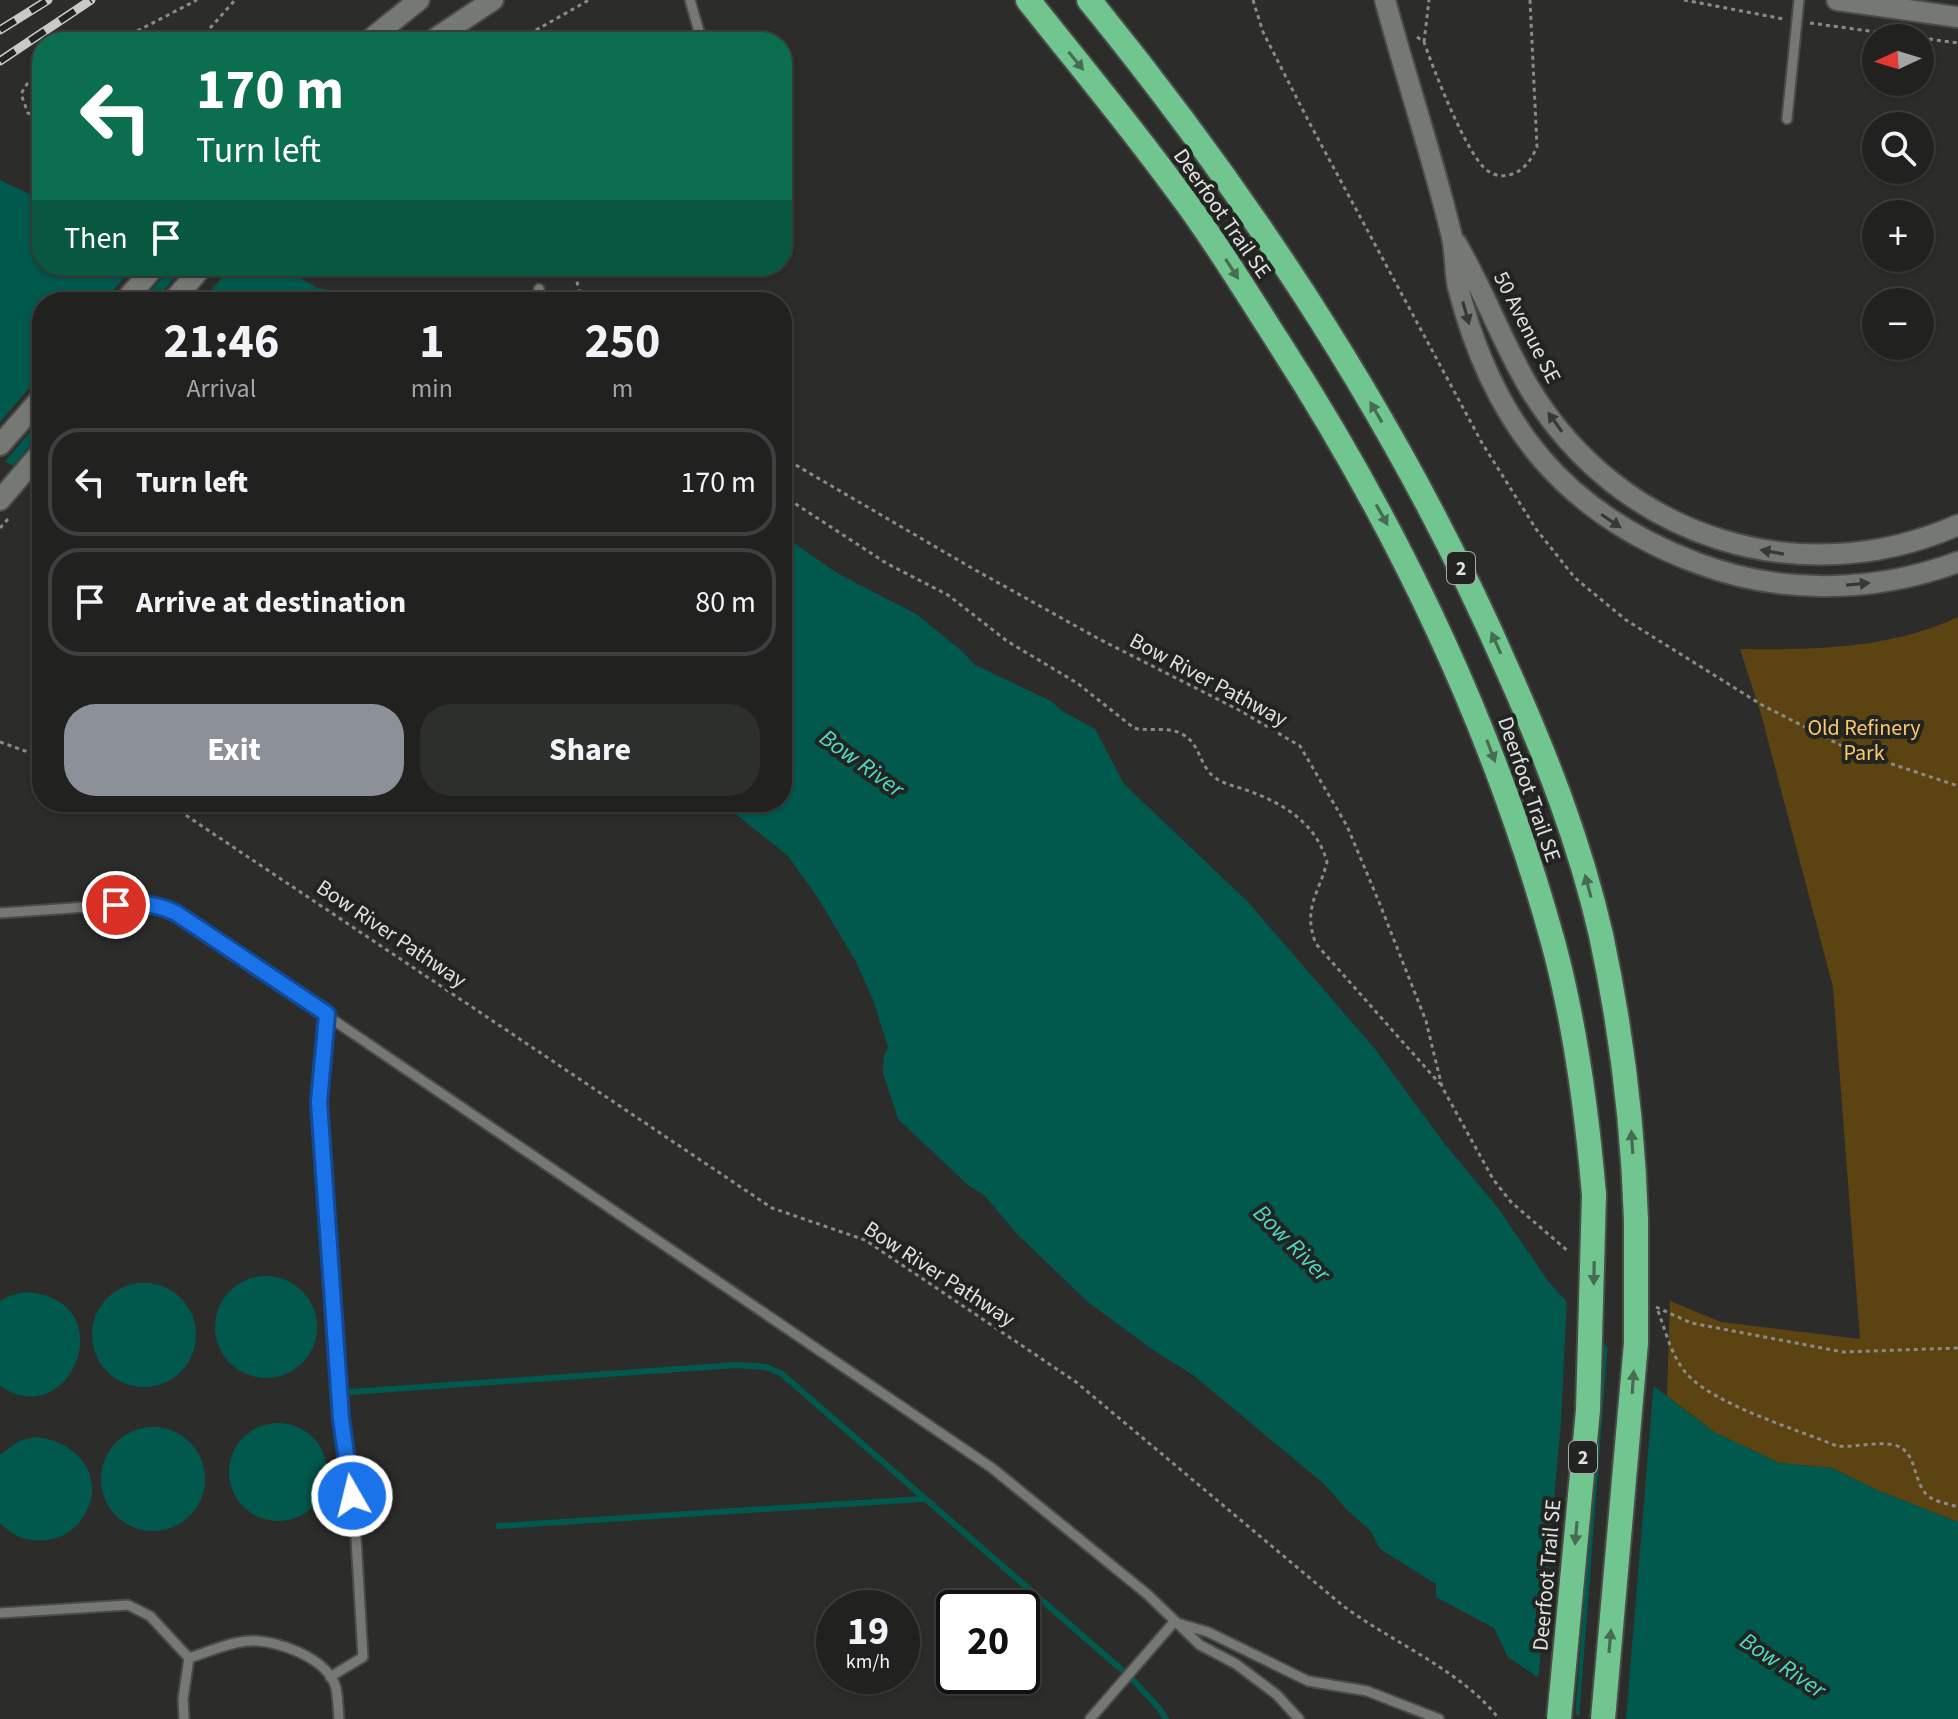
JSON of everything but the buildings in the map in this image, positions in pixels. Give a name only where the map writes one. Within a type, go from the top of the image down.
[{"type":"highway","name":"Deerfoot Trail SE","points":[[1028,0],[1166,174],[1222,253],[1345,449],[1448,648],[1514,812],[1554,945],[1588,1125],[1594,1195],[1588,1410],[1559,1719]]},
{"type":"highway","name":"Deerfoot Trail SE","points":[[1089,0],[1163,91],[1282,258],[1417,482],[1490,628],[1560,796],[1600,933],[1629,1101],[1636,1220],[1638,1279],[1635,1359],[1603,1719]]},
{"type":"street","points":[[379,32],[419,0]]},
{"type":"street","points":[[445,32],[493,0]]},
{"type":"street","name":"50 Avenue SE","points":[[1385,0],[1452,236],[1457,284],[1474,341],[1504,406],[1561,481],[1595,511],[1628,533],[1726,573],[1792,585],[1835,586],[1887,581],[1958,562]]},
{"type":"street","points":[[1837,0],[1958,17]]},
{"type":"street","name":"50 Avenue SE","points":[[1452,236],[1530,389],[1566,437],[1593,466],[1623,491],[1673,521],[1746,547],[1774,554],[1802,555],[1890,546],[1958,525]]},
{"type":"street","points":[[133,292],[146,276]]},
{"type":"street","points":[[181,292],[194,276]]},
{"type":"street","points":[[0,445],[32,408]]},
{"type":"street","points":[[0,500],[32,463]]},
{"type":"lane","points":[[690,0],[699,32]]},
{"type":"lane","points":[[1787,119],[1799,0]]},
{"type":"lane","points":[[0,913],[145,903],[160,905],[176,913],[992,1468],[1147,1594],[1200,1645],[1236,1664],[1267,1687],[1299,1719]]},
{"type":"lane","points":[[327,1014],[319,1102],[341,1419],[355,1521],[363,1657],[330,1677]]},
{"type":"lane","points":[[0,1613],[128,1605],[150,1616],[189,1658]]},
{"type":"lane","points":[[1090,1719],[1174,1622]]},
{"type":"lane","points":[[1174,1622],[1208,1632],[1308,1681],[1367,1691],[1439,1719]]},
{"type":"lane","points":[[189,1658],[247,1641],[266,1641],[289,1648],[313,1659],[330,1677],[335,1686],[339,1719]]},
{"type":"lane","points":[[184,1719],[183,1699],[189,1658]]},
{"type":"path","points":[[135,32],[197,0]]},
{"type":"path","points":[[208,32],[235,0]]},
{"type":"path","points":[[533,32],[589,0]]},
{"type":"path","points":[[1429,0],[1424,42],[1473,154],[1491,174],[1502,176],[1517,173],[1529,162],[1537,147],[1530,0]]},
{"type":"path","points":[[1684,0],[1796,22],[1958,43]]},
{"type":"path","points":[[1414,35],[1424,42]]},
{"type":"path","points":[[32,81],[21,94],[28,113],[32,115]]},
{"type":"path","name":"Bow River Pathway","points":[[792,463],[1099,639],[1239,710],[1300,746],[1347,826],[1379,902],[1426,1021],[1442,1087],[1493,1179],[1511,1202],[1576,1256]]},
{"type":"path","points":[[792,502],[875,557],[948,595],[1007,641],[1077,683],[1134,728],[1176,731],[1186,736],[1195,745],[1211,775],[1225,784],[1253,792],[1293,812],[1314,834],[1327,862],[1314,891],[1311,930],[1316,944],[1442,1087]]},
{"type":"path","points":[[1762,705],[1850,750],[1958,786]]},
{"type":"path","points":[[0,742],[32,753]]},
{"type":"path","name":"Bow River Pathway","points":[[181,812],[772,1208],[865,1240],[1076,1382],[1342,1605],[1366,1624],[1468,1686],[1499,1719]]},
{"type":"path","points":[[1644,1301],[1691,1323],[1843,1352],[1958,1348]]},
{"type":"path","points":[[1657,1307],[1672,1351],[1698,1385],[1720,1399],[1837,1446],[1896,1445],[1909,1454],[1927,1495],[1958,1507]]},
{"type":"green space","name":"Old Refinery Park","points":[[1958,617],[1958,1522],[1879,1491],[1832,1468],[1779,1463],[1714,1432],[1667,1396],[1670,1301],[1721,1322],[1860,1339],[1833,987],[1761,714],[1740,649],[1851,645],[1905,636]]},
{"type":"water","points":[[0,180],[32,195],[32,276],[296,276],[317,288],[341,292],[32,292],[32,477],[0,458]]},
{"type":"water","name":"Bow River","points":[[792,542],[837,573],[916,614],[975,665],[1051,701],[1062,711],[1095,729],[1124,784],[1248,902],[1375,1049],[1444,1143],[1498,1208],[1548,1281],[1618,1359],[1714,1432],[1779,1463],[1832,1468],[1879,1491],[1958,1522],[1958,1719],[1583,1719],[1554,1698],[1539,1678],[1508,1657],[1494,1628],[1436,1597],[1436,1584],[1380,1549],[1371,1531],[1323,1483],[1193,1375],[1088,1302],[1016,1233],[984,1195],[968,1185],[898,1119],[883,1073],[888,1047],[874,1002],[855,960],[818,898],[788,856],[733,812],[792,812]]},
{"type":"water","points":[[266,1276],[286,1279],[309,1298],[314,1307],[317,1327],[314,1347],[295,1370],[286,1375],[266,1378],[246,1375],[223,1356],[218,1347],[215,1327],[218,1307],[237,1284],[246,1279]]},
{"type":"water","points":[[144,1283],[164,1287],[181,1298],[192,1315],[196,1335],[192,1355],[181,1372],[164,1383],[144,1387],[124,1383],[107,1372],[96,1355],[92,1335],[96,1315],[107,1298],[124,1287]]},
{"type":"water","points":[[25,1292],[56,1300],[74,1316],[80,1337],[77,1360],[66,1379],[48,1393],[26,1396],[0,1386],[0,1301]]},
{"type":"water","points":[[278,1423],[297,1426],[313,1437],[324,1453],[327,1472],[324,1491],[313,1507],[297,1518],[278,1521],[259,1518],[243,1507],[232,1491],[229,1472],[232,1453],[243,1437],[259,1426]]},
{"type":"water","points":[[153,1427],[173,1431],[190,1442],[201,1459],[205,1479],[201,1499],[190,1516],[173,1527],[153,1531],[133,1527],[116,1516],[105,1499],[101,1479],[105,1459],[116,1442],[133,1431]]},
{"type":"water","points":[[35,1437],[51,1440],[76,1454],[91,1477],[92,1491],[89,1505],[73,1529],[41,1541],[19,1536],[0,1523],[0,1455],[19,1441]]},
{"type":"pier","points":[[125,276],[163,276],[150,292],[112,292]]},
{"type":"pier","points":[[176,276],[223,276],[210,292],[162,292]]},
{"type":"pier","points":[[32,385],[32,430],[3,464],[0,462],[0,422]]},
{"type":"pier","points":[[32,444],[32,481],[10,469]]},
{"type":"pier","points":[[1567,1296],[1604,1338],[1575,1718],[1551,1701],[1538,1682],[1561,1421]]},
{"type":"pier","points":[[1608,1342],[1654,1381],[1626,1719],[1579,1719]]},
{"type":"waterway","points":[[350,1392],[736,1365],[766,1367],[782,1374],[1122,1670]]},
{"type":"waterway","points":[[499,1526],[922,1499]]},
{"type":"waterway","points":[[1134,1681],[1166,1719]]},
{"type":"railway","points":[[0,30],[48,0]]},
{"type":"railway","points":[[43,32],[91,0]]},
{"type":"railway","points":[[0,61],[32,40]]},
{"type":"route","points":[[116,905],[160,905],[176,913],[327,1014],[319,1102],[341,1419],[352,1496]]}]
